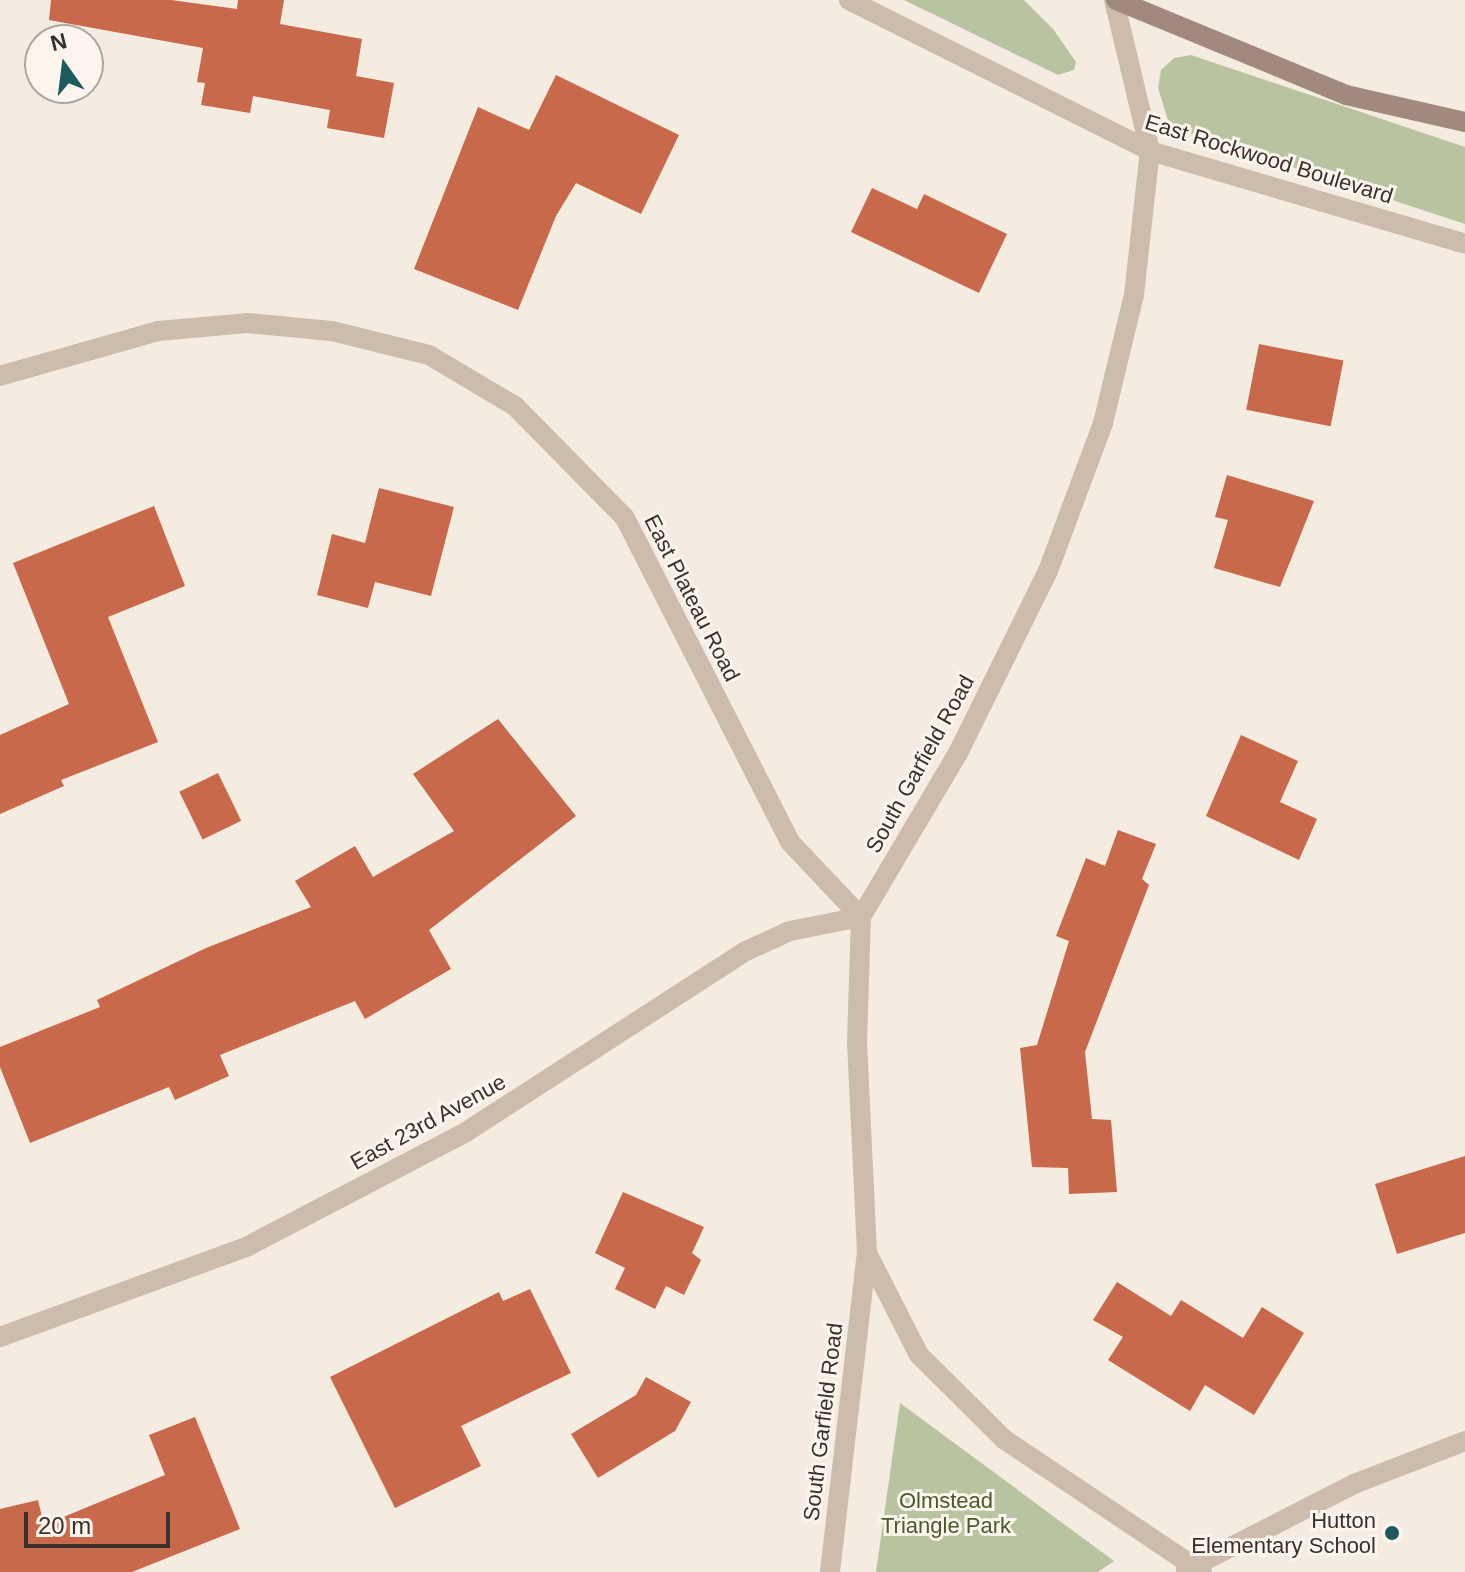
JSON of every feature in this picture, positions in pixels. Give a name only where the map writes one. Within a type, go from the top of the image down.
[{"type":"street","name":"East Rockwood Boulevard","points":[[849,0],[1150,151],[1465,244]]},
{"type":"street","name":"South Garfield Road","points":[[830,1572],[867,1253],[857,1043],[861,917],[958,753],[1054,556],[1103,423],[1134,295],[1150,151],[1115,0]]},
{"type":"street","points":[[1115,0],[1346,95],[1465,122]]},
{"type":"street","name":"East Plateau Road","points":[[0,376],[158,331],[247,323],[332,331],[429,355],[515,406],[625,518],[790,842],[861,917]]},
{"type":"street","name":"East 23rd Avenue","points":[[0,1337],[248,1246],[466,1132],[746,951],[790,931],[861,917]]},
{"type":"street","points":[[867,1253],[919,1355],[1005,1440],[1193,1570],[1354,1484],[1465,1441]]},
{"type":"green space","points":[[904,0],[1024,0],[1053,29],[1076,62],[1074,70],[1058,75]]},
{"type":"green space","points":[[1191,55],[1465,147],[1465,224],[1183,131],[1168,120],[1158,88],[1161,70],[1174,58]]},
{"type":"green space","name":"Olmstead Triangle Park","points":[[900,1403],[1114,1561],[1098,1572],[876,1572]]},
{"type":"building","points":[[51,0],[171,0],[237,9],[238,0],[284,0],[280,24],[362,39],[356,76],[394,83],[384,138],[327,128],[330,110],[253,96],[250,113],[201,105],[205,83],[197,82],[203,48],[104,30],[104,24],[49,20]]},
{"type":"building","points":[[556,75],[679,135],[641,214],[576,183],[556,216],[518,310],[414,269],[478,107],[529,130]]},
{"type":"building","points":[[872,188],[917,209],[924,194],[1007,234],[979,293],[851,232]]},
{"type":"building","points":[[1259,344],[1343,360],[1331,426],[1246,410]]},
{"type":"building","points":[[1227,475],[1314,501],[1280,587],[1214,568],[1228,520],[1215,517]]},
{"type":"building","points":[[379,488],[454,507],[431,596],[375,582],[368,608],[317,595],[332,534],[365,543]]},
{"type":"building","points":[[154,506],[185,586],[108,617],[158,742],[61,780],[64,786],[0,814],[0,735],[69,704],[13,563]]},
{"type":"building","points":[[498,719],[576,816],[429,930],[451,969],[365,1019],[355,1001],[220,1055],[229,1076],[175,1100],[169,1087],[30,1143],[0,1067],[0,1047],[100,1007],[97,1000],[206,948],[311,907],[295,881],[355,846],[373,877],[454,831],[413,774]]},
{"type":"building","points":[[1241,735],[1298,761],[1280,802],[1317,819],[1299,860],[1206,816]]},
{"type":"building","points":[[218,773],[241,821],[203,839],[179,792]]},
{"type":"building","points":[[1118,830],[1156,844],[1142,879],[1149,885],[1085,1052],[1092,1119],[1111,1120],[1117,1192],[1069,1194],[1068,1168],[1032,1167],[1020,1048],[1037,1045],[1069,941],[1056,936],[1086,858],[1105,866]]},
{"type":"building","points":[[1465,1156],[1465,1233],[1397,1254],[1375,1184]]},
{"type":"building","points":[[623,1192],[704,1227],[692,1253],[701,1260],[684,1295],[666,1286],[655,1309],[615,1289],[625,1268],[595,1253]]},
{"type":"building","points":[[1117,1282],[1171,1316],[1181,1300],[1243,1338],[1262,1307],[1304,1333],[1254,1415],[1205,1385],[1190,1411],[1108,1360],[1123,1337],[1093,1320]]},
{"type":"building","points":[[530,1289],[571,1373],[461,1426],[481,1466],[395,1508],[330,1377],[499,1292],[503,1301]]},
{"type":"building","points":[[646,1377],[691,1402],[675,1431],[598,1478],[571,1434],[636,1395]]},
{"type":"building","points":[[195,1417],[240,1529],[132,1572],[0,1572],[0,1509],[38,1500],[44,1525],[165,1475],[149,1435]]},
{"type":"place","name":"Hutton Elementary School","points":[[1392,1533]]}]
